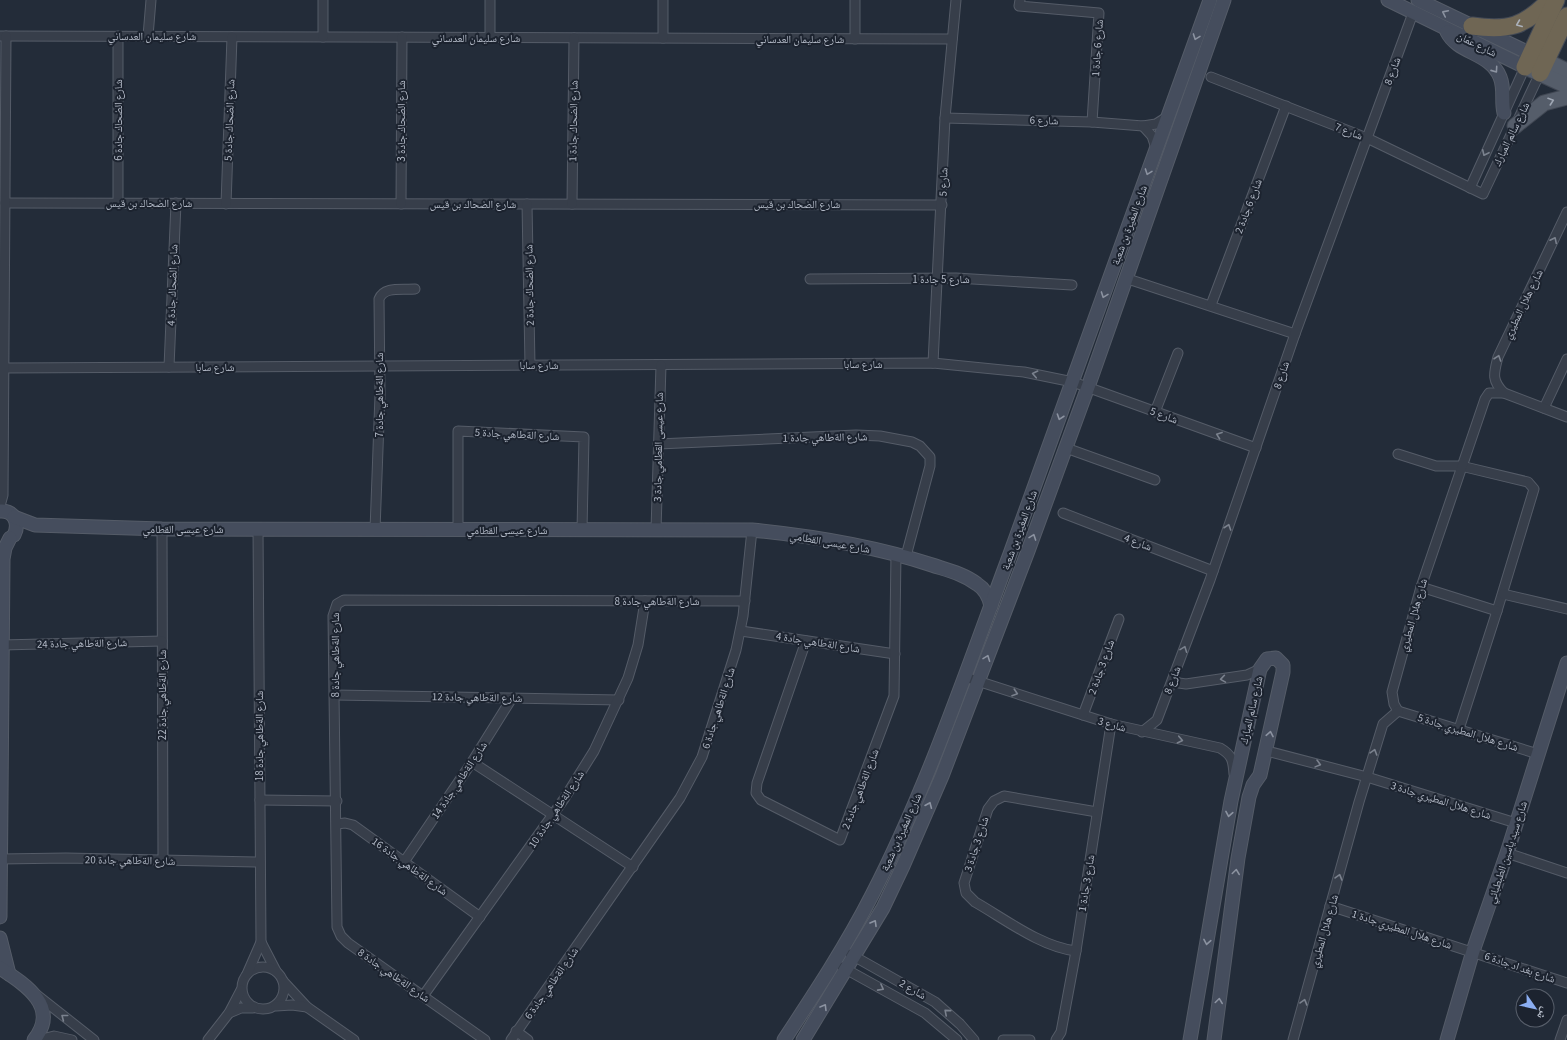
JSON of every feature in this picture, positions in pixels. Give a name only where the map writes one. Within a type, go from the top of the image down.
[{"type":"highway","points":[[1472,26],[1497,29],[1514,26],[1530,19],[1550,0]]},
{"type":"highway","points":[[1536,64],[1556,0]]},
{"type":"highway","points":[[1536,64],[1567,16]]},
{"type":"main road","name":"شارع عمّان","points":[[1536,64],[1567,72]]},
{"type":"main road","name":"شارع عمّان","points":[[1536,64],[1567,86]]},
{"type":"main road","points":[[1513,131],[1544,103],[1567,97]]},
{"type":"street","points":[[148,36],[151,0]]},
{"type":"street","points":[[323,0],[323,37]]},
{"type":"street","points":[[490,0],[490,38]]},
{"type":"street","points":[[663,0],[663,38]]},
{"type":"street","points":[[855,39],[856,0]]},
{"type":"street","name":"شارع 5","points":[[933,364],[942,205],[945,118],[956,0]]},
{"type":"street","name":"شارع 6 جادة 1","points":[[1020,0],[1019,6],[1099,13],[1092,122]]},
{"type":"street","name":"شارع المغيرة بن شعبة","points":[[784,1040],[835,961],[872,895],[931,763],[966,677],[1210,0]]},
{"type":"street","name":"شارع المغيرة بن شعبة","points":[[804,1040],[883,908],[904,866],[942,776],[1066,448],[1224,0]]},
{"type":"street","points":[[1213,29],[1230,0]]},
{"type":"street","name":"شارع عمّان","points":[[1388,0],[1445,28],[1536,64]]},
{"type":"street","name":"شارع عمّان","points":[[1418,0],[1472,26],[1536,64]]},
{"type":"street","name":"شارع 8","points":[[1142,732],[1157,720],[1173,679],[1213,571],[1295,334],[1413,13]]},
{"type":"street","points":[[1445,28],[1454,42],[1488,60],[1497,71],[1503,85],[1504,113]]},
{"type":"street","points":[[0,506],[3,496],[4,368],[5,203],[3,36]]},
{"type":"street","name":"شارع سليمان العدساني","points":[[3,36],[952,39]]},
{"type":"street","name":"شارع الضحاك جادة 6","points":[[118,36],[118,203]]},
{"type":"street","name":"شارع الضحاك جادة 5","points":[[226,204],[232,37]]},
{"type":"street","name":"شارع الضحاك جادة 3","points":[[401,204],[402,37]]},
{"type":"street","name":"شارع الضحاك جادة 1","points":[[572,204],[574,38]]},
{"type":"street","name":"شارع سالم المبارك","points":[[1470,188],[1504,113],[1536,64]]},
{"type":"street","name":"شارع سالم المبارك","points":[[1483,194],[1513,131],[1536,64]]},
{"type":"street","name":"شارع 7","points":[[1211,77],[1367,138],[1483,194]]},
{"type":"street","name":"شارع 6 جادة 2","points":[[1211,305],[1286,106]]},
{"type":"street","name":"شارع 6","points":[[945,118],[1092,122],[1143,126],[1156,124],[1167,117]]},
{"type":"street","points":[[1143,126],[1152,136],[1156,149]]},
{"type":"street","points":[[1496,130],[1502,126],[1506,126],[1513,131]]},
{"type":"street","name":"شارع الضحاك بن قيس","points":[[5,203],[942,205]]},
{"type":"street","name":"شارع الضحاك جادة 4","points":[[169,367],[176,203]]},
{"type":"street","name":"شارع الضحاك جادة 2","points":[[528,204],[530,365]]},
{"type":"street","name":"شارع هلال المطيري","points":[[1504,392],[1497,386],[1495,378],[1494,372],[1498,357],[1567,214]]},
{"type":"street","points":[[1125,278],[1211,305],[1295,334]]},
{"type":"street","name":"شارع 5 جادة 1","points":[[810,279],[996,280],[1072,286]]},
{"type":"street","name":"شارع الةطاهي جادة 7","points":[[375,530],[380,395],[378,302],[380,296],[387,290],[414,289]]},
{"type":"street","points":[[1155,412],[1178,353]]},
{"type":"street","points":[[1544,408],[1567,359]]},
{"type":"street","name":"شارع سابا","points":[[4,368],[933,364],[1024,372],[1073,382]]},
{"type":"street","name":"شارع عيسى القطامي جادة 3","points":[[656,530],[660,365]]},
{"type":"street","name":"شارع 5","points":[[1073,382],[1256,448]]},
{"type":"street","points":[[1504,392],[1567,417]]},
{"type":"street","name":"شارع هلال المطيري","points":[[1293,1040],[1366,777],[1383,724],[1398,711],[1392,698],[1392,692],[1421,587],[1485,399],[1490,393],[1504,392]]},
{"type":"street","name":"شارع الةطاهي جادة 5","points":[[458,530],[458,430],[584,437],[582,530]]},
{"type":"street","name":"شارع الةطاهي جادة 1","points":[[658,444],[856,435],[912,442],[926,451],[930,457],[930,466],[901,555]]},
{"type":"street","points":[[1066,448],[1156,480]]},
{"type":"street","points":[[1398,454],[1439,466],[1461,466],[1528,482],[1534,489],[1498,611],[1459,730]]},
{"type":"street","points":[[0,917],[2,554],[8,538],[17,526],[9,514],[3,496]]},
{"type":"street","name":"شارع 4","points":[[1063,513],[1213,571]]},
{"type":"street","name":"شارع عيسى القطامي","points":[[9,514],[35,525],[162,530],[752,530],[813,536],[901,555],[953,572],[972,581],[987,594],[991,606]]},
{"type":"street","name":"شارع عيسى القطامي","points":[[8,538],[35,525]]},
{"type":"street","name":"شارع الةطاهي جادة 18","points":[[247,974],[261,942],[258,529]]},
{"type":"street","name":"شارع الةطاهي جادة 22","points":[[162,530],[163,860]]},
{"type":"street","name":"شارع الةطاهي جادة 6","points":[[510,1040],[633,867],[680,798],[697,767],[729,672],[741,631],[752,530]]},
{"type":"street","name":"شارع الةطاهي جادة 2","points":[[806,641],[758,783],[756,793],[761,800],[840,840],[893,702],[901,555]]},
{"type":"street","points":[[972,581],[990,579],[1004,569]]},
{"type":"street","points":[[1421,587],[1498,611]]},
{"type":"street","points":[[1503,594],[1567,609]]},
{"type":"street","name":"شارع الةطاهي جادة 8","points":[[485,1040],[348,942],[339,931],[336,922],[337,801],[334,612],[337,604],[344,600],[745,602]]},
{"type":"street","name":"شارع الةطاهي جادة 10","points":[[423,996],[553,815],[588,762],[619,700],[635,656],[646,601]]},
{"type":"street","name":"شارع 3 جادة 2","points":[[1084,715],[1119,619]]},
{"type":"street","name":"شارع الةطاهي جادة 4","points":[[741,631],[895,654]]},
{"type":"street","name":"شارع الةطاهي جادة 24","points":[[2,645],[162,641]]},
{"type":"street","name":"شارع سالم المبارك","points":[[1190,1040],[1234,784],[1260,669],[1263,662],[1271,658],[1280,661],[1283,668],[1267,751],[1260,775],[1252,785],[1247,805],[1237,866],[1214,1040]]},
{"type":"street","name":"شارع سيد ياسين الطبطبائي","points":[[1446,1040],[1473,952],[1507,852],[1567,664]]},
{"type":"street","points":[[1173,679],[1179,683],[1186,684],[1247,675],[1260,669]]},
{"type":"street","name":"شارع 3","points":[[966,677],[1110,724],[1220,748],[1228,752],[1233,758],[1234,784]]},
{"type":"street","name":"شارع الةطاهي جادة 12","points":[[335,696],[619,700]]},
{"type":"street","name":"شارع الةطاهي جادة 14","points":[[404,862],[472,762],[512,698]]},
{"type":"street","name":"شارع هلال المطيري جادة 5","points":[[1398,711],[1538,754]]},
{"type":"street","name":"شارع 3 جادة 1","points":[[1056,1040],[1061,1032],[1076,951],[1110,724]]},
{"type":"street","name":"شارع هلال المطيري جادة 3","points":[[1267,751],[1366,777],[1516,824]]},
{"type":"street","points":[[472,762],[633,867]]},
{"type":"street","name":"شارع 3 جادة 3","points":[[1076,951],[1059,948],[1046,943],[975,902],[966,892],[964,883],[988,809],[998,799],[1004,796],[1097,812]]},
{"type":"street","points":[[260,800],[337,801]]},
{"type":"street","name":"شارع الةطاهي جادة 16","points":[[337,824],[345,823],[353,825],[480,917]]},
{"type":"street","points":[[1507,852],[1567,872]]},
{"type":"street","name":"شارع الةطاهي جادة 20","points":[[1,859],[260,862]]},
{"type":"street","name":"شارع هلال المطيري جادة 1","points":[[1330,906],[1473,952]]},
{"type":"street","points":[[0,938],[4,971],[94,1040]]},
{"type":"street","name":"شارع الةطاهي جادة 18","points":[[261,942],[277,972]]},
{"type":"street","name":"شارع 2","points":[[842,949],[935,1002],[960,1024],[974,1040]]},
{"type":"street","name":"شارع بغد اد جادة 6","points":[[1473,952],[1567,983]]},
{"type":"street","name":"شارع 2","points":[[835,961],[847,970],[925,1013],[956,1040]]},
{"type":"street","points":[[208,1040],[229,1013],[241,990],[247,974],[261,967],[272,969],[277,972],[283,981],[308,1007],[354,1040]]},
{"type":"street","points":[[276,1006],[283,997],[283,981]]},
{"type":"street","points":[[241,990],[245,1000],[253,1008]]},
{"type":"street","points":[[34,1040],[41,1028],[43,1016],[41,1005],[35,994]]},
{"type":"street","points":[[229,1013],[240,1008],[265,1010],[276,1006],[292,1005],[308,1007]]},
{"type":"street","points":[[1560,1040],[1567,1020]]},
{"type":"street","points":[[516,1032],[528,1040]]},
{"type":"street","points":[[38,1040],[54,1036],[72,1040]]},
{"type":"street","points":[[1003,1040],[1030,1040]]}]
